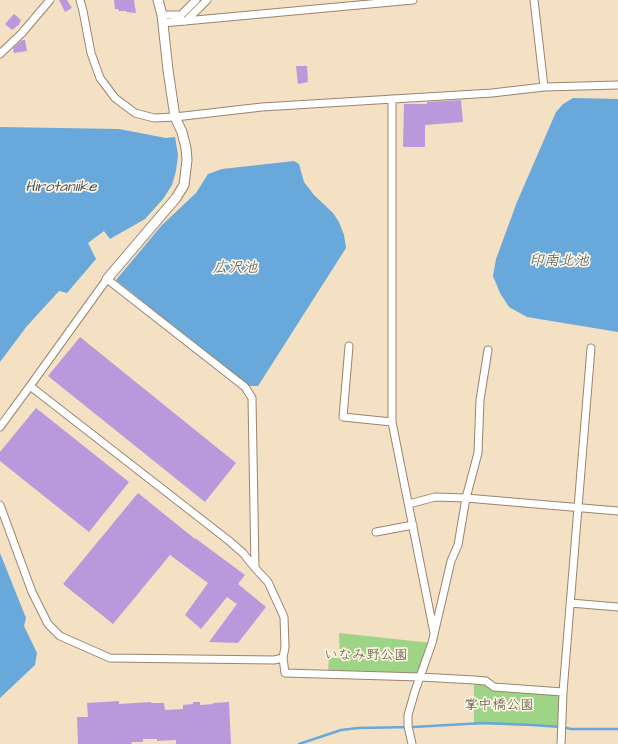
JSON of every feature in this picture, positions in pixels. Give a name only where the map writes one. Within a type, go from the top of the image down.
[{"type":"street","points":[[0,54],[50,0]]},
{"type":"street","points":[[80,0],[91,53],[100,78],[116,98],[135,112],[154,118],[262,107],[492,92],[544,87],[618,85]]},
{"type":"street","points":[[0,426],[107,279],[176,198],[184,184],[186,148],[182,132],[175,117],[168,70],[163,19],[158,0]]},
{"type":"street","points":[[163,19],[181,15],[196,0]]},
{"type":"street","points":[[186,21],[207,0]]},
{"type":"street","points":[[163,19],[186,21],[413,0]]},
{"type":"street","points":[[534,0],[544,87]]},
{"type":"street","points":[[392,99],[392,422],[434,633]]},
{"type":"street","points":[[107,279],[245,387],[252,398],[255,568]]},
{"type":"street","points":[[349,346],[343,417],[392,422]]},
{"type":"street","points":[[561,744],[563,692],[591,348]]},
{"type":"street","points":[[412,744],[408,726],[408,715],[432,643],[451,561],[458,545],[466,498],[478,453],[480,400],[488,350]]},
{"type":"street","points":[[30,386],[243,553],[268,582],[284,617],[285,647],[283,658],[285,673],[420,677],[486,681],[494,687],[563,692]]},
{"type":"street","points":[[409,504],[435,497],[466,498],[618,511]]},
{"type":"street","points":[[0,505],[32,592],[48,624],[60,636],[110,658],[274,660],[283,658]]},
{"type":"street","points":[[376,532],[413,525]]},
{"type":"street","points":[[570,603],[618,607]]},
{"type":"green space","name":"いなみ野公園","points":[[339,633],[432,643],[420,677],[328,674],[329,658],[340,658]]},
{"type":"green space","name":"掌中橋公園","points":[[474,680],[494,687],[563,692],[562,727],[474,724]]},
{"type":"water","name":"印南北池","points":[[573,98],[618,99],[618,332],[527,317],[509,307],[500,293],[493,276],[496,259],[517,202],[556,112],[563,104]]},
{"type":"water","name":"Hirotaniike","points":[[0,127],[119,129],[166,138],[175,137],[178,155],[172,185],[163,199],[145,219],[110,239],[104,231],[88,243],[96,259],[67,293],[59,291],[27,326],[0,362]]},
{"type":"water","name":"広沢池","points":[[294,161],[299,164],[304,182],[314,195],[333,213],[339,222],[344,235],[346,248],[258,386],[248,386],[116,280],[162,225],[196,193],[208,174],[222,169]]},
{"type":"water","points":[[0,553],[26,618],[24,626],[37,653],[35,665],[0,698]]},
{"type":"building","points":[[59,0],[67,0],[72,8],[65,12]]},
{"type":"building","points":[[114,0],[134,0],[136,13],[119,11],[118,9],[115,9]]},
{"type":"building","points":[[14,14],[21,20],[20,24],[12,30],[5,24]]},
{"type":"building","points":[[22,40],[25,40],[27,51],[14,53],[13,48]]},
{"type":"building","points":[[296,66],[307,66],[308,82],[298,84]]},
{"type":"building","points":[[461,100],[463,122],[425,125],[425,147],[403,147],[404,104],[427,104],[427,102]]},
{"type":"building","points":[[80,337],[236,463],[205,502],[48,376]]},
{"type":"building","points":[[36,408],[129,482],[89,532],[0,461],[0,452]]},
{"type":"building","points":[[138,493],[195,539],[245,575],[238,584],[266,607],[238,643],[209,642],[237,604],[227,597],[201,629],[185,615],[208,583],[170,555],[113,624],[63,584]]},
{"type":"building","points":[[119,701],[119,704],[151,702],[164,703],[165,710],[183,709],[183,705],[193,704],[193,702],[200,702],[200,705],[229,702],[231,744],[176,744],[176,740],[157,741],[157,739],[143,739],[143,742],[131,742],[132,744],[78,744],[77,717],[88,717],[87,703]]},
{"type":"waterway","points":[[299,744],[341,730],[358,728],[484,723],[562,727],[571,729],[618,729]]}]
